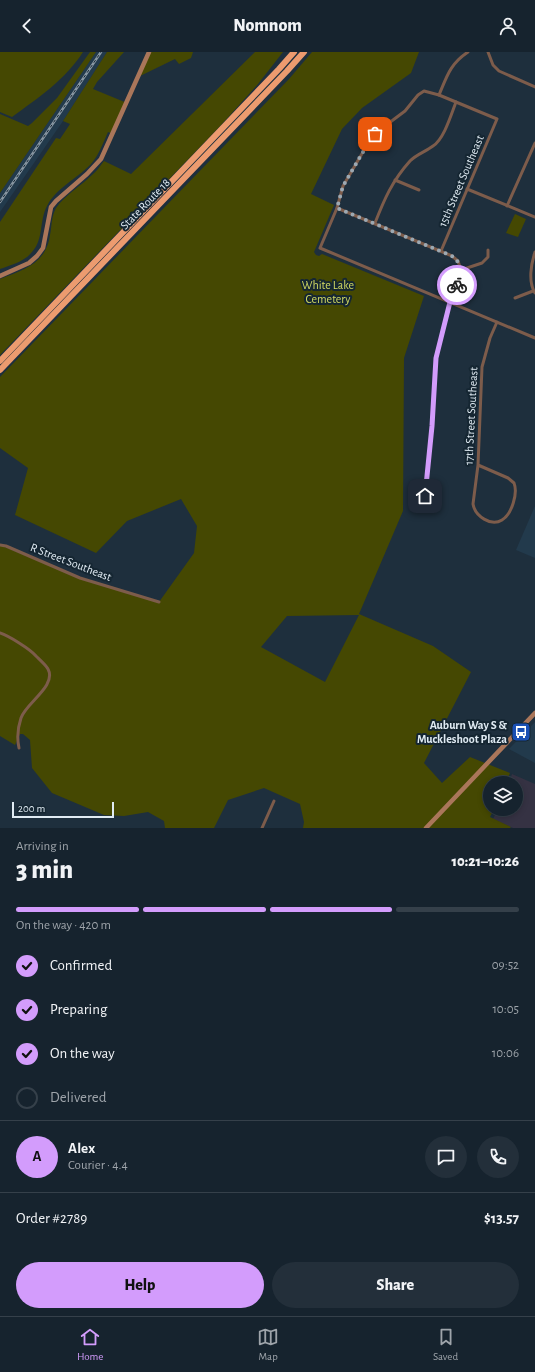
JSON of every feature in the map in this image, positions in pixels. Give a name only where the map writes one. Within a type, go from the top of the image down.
[{"type":"highway","points":[[270,79],[288,52]]},
{"type":"highway","name":"State Route 18","points":[[0,361],[270,79],[294,52]]},
{"type":"highway","name":"State Route 18","points":[[0,370],[282,77],[304,52]]},
{"type":"main road","points":[[0,276],[30,264],[43,248],[51,207],[101,159],[149,52]]},
{"type":"main road","points":[[426,828],[535,712]]},
{"type":"street","points":[[439,95],[449,70],[454,63],[468,52]]},
{"type":"street","points":[[488,52],[492,65],[499,71],[535,87]]},
{"type":"street","points":[[375,223],[387,193],[395,180],[415,156],[435,146],[444,131],[456,102],[427,91],[422,92],[405,111],[381,129],[370,140],[343,186],[337,208],[320,248],[535,338]]},
{"type":"street","name":"15th Street Southeast","points":[[441,251],[497,119],[456,102]]},
{"type":"street","points":[[507,206],[535,143]]},
{"type":"street","points":[[395,180],[418,190]]},
{"type":"street","points":[[467,189],[535,218]]},
{"type":"street","points":[[337,208],[441,251],[456,259],[460,265],[461,270],[458,283],[450,302],[436,358],[432,426],[424,510]]},
{"type":"street","points":[[461,270],[482,263],[488,257],[488,250]]},
{"type":"street","points":[[515,298],[534,292],[531,269],[535,252]]},
{"type":"street","name":"17th Street Southeast","points":[[478,465],[512,480],[516,487],[516,493],[509,513],[502,520],[497,522],[479,516],[473,504],[478,465],[482,367],[490,338],[498,322]]},
{"type":"street","name":"R Street Southeast","points":[[0,545],[6,546],[80,578],[159,602]]},
{"type":"street","points":[[0,633],[31,650],[49,670],[50,679],[43,692],[27,708],[21,717],[17,740],[20,748]]},
{"type":"street","points":[[262,828],[274,801]]},
{"type":"shaded area","points":[[96,52],[107,52],[63,121],[0,212],[0,193]]},
{"type":"shaded area","points":[[535,506],[535,558],[516,550]]},
{"type":"shaded area","points":[[535,722],[535,763],[509,749]]},
{"type":"shaded area","points":[[523,779],[535,784],[535,828],[513,828],[493,819],[494,816],[523,816]]},
{"type":"green space","points":[[0,52],[83,52],[59,80],[12,117],[0,112]]},
{"type":"green space","points":[[90,52],[96,52],[0,193],[0,114],[28,126],[57,98]]},
{"type":"green space","points":[[107,52],[124,52],[97,82],[93,89],[127,103],[113,134],[108,132],[99,153],[91,164],[61,188],[51,200],[47,206],[43,218],[40,236],[36,247],[32,252],[21,261],[0,269],[0,222],[56,138],[60,139],[70,124],[63,121]]},
{"type":"green space","points":[[150,52],[193,52],[191,58],[179,64],[175,59],[138,77]]},
{"type":"green space","points":[[255,52],[283,52],[258,84],[221,125],[0,355],[0,279],[25,269],[44,253],[48,245],[53,215],[60,203],[94,173],[104,161],[131,174]]},
{"type":"green space","name":"White Lake Cemetery","points":[[312,52],[419,52],[411,73],[362,108],[342,129],[311,194],[334,205],[314,252],[316,255],[319,256],[322,254],[424,296],[404,358],[403,511],[359,614],[433,646],[471,672],[424,763],[442,783],[470,757],[510,773],[509,776],[483,776],[483,816],[490,816],[511,827],[303,828],[304,822],[300,804],[264,788],[228,800],[214,828],[165,828],[164,821],[148,812],[124,816],[104,815],[52,793],[32,768],[30,740],[23,734],[20,734],[15,745],[0,736],[0,545],[80,578],[159,602],[194,553],[197,526],[181,499],[127,521],[96,553],[15,515],[28,468],[0,448],[0,377],[289,79]],"holes":[[[359,615],[325,682],[261,647],[287,616]]]},
{"type":"green space","points":[[515,214],[526,219],[518,237],[506,233]]},
{"type":"railway","points":[[0,202],[101,52]]},
{"type":"way so far","points":[[375,134],[343,186],[337,208],[452,256],[460,265],[461,270],[457,285]]},
{"type":"place","name":"Auburn Way S & Muckleshoot Plaza","points":[[521,732]]},
{"type":"route","points":[[425,496],[432,426],[436,358],[450,302],[457,285]]}]
